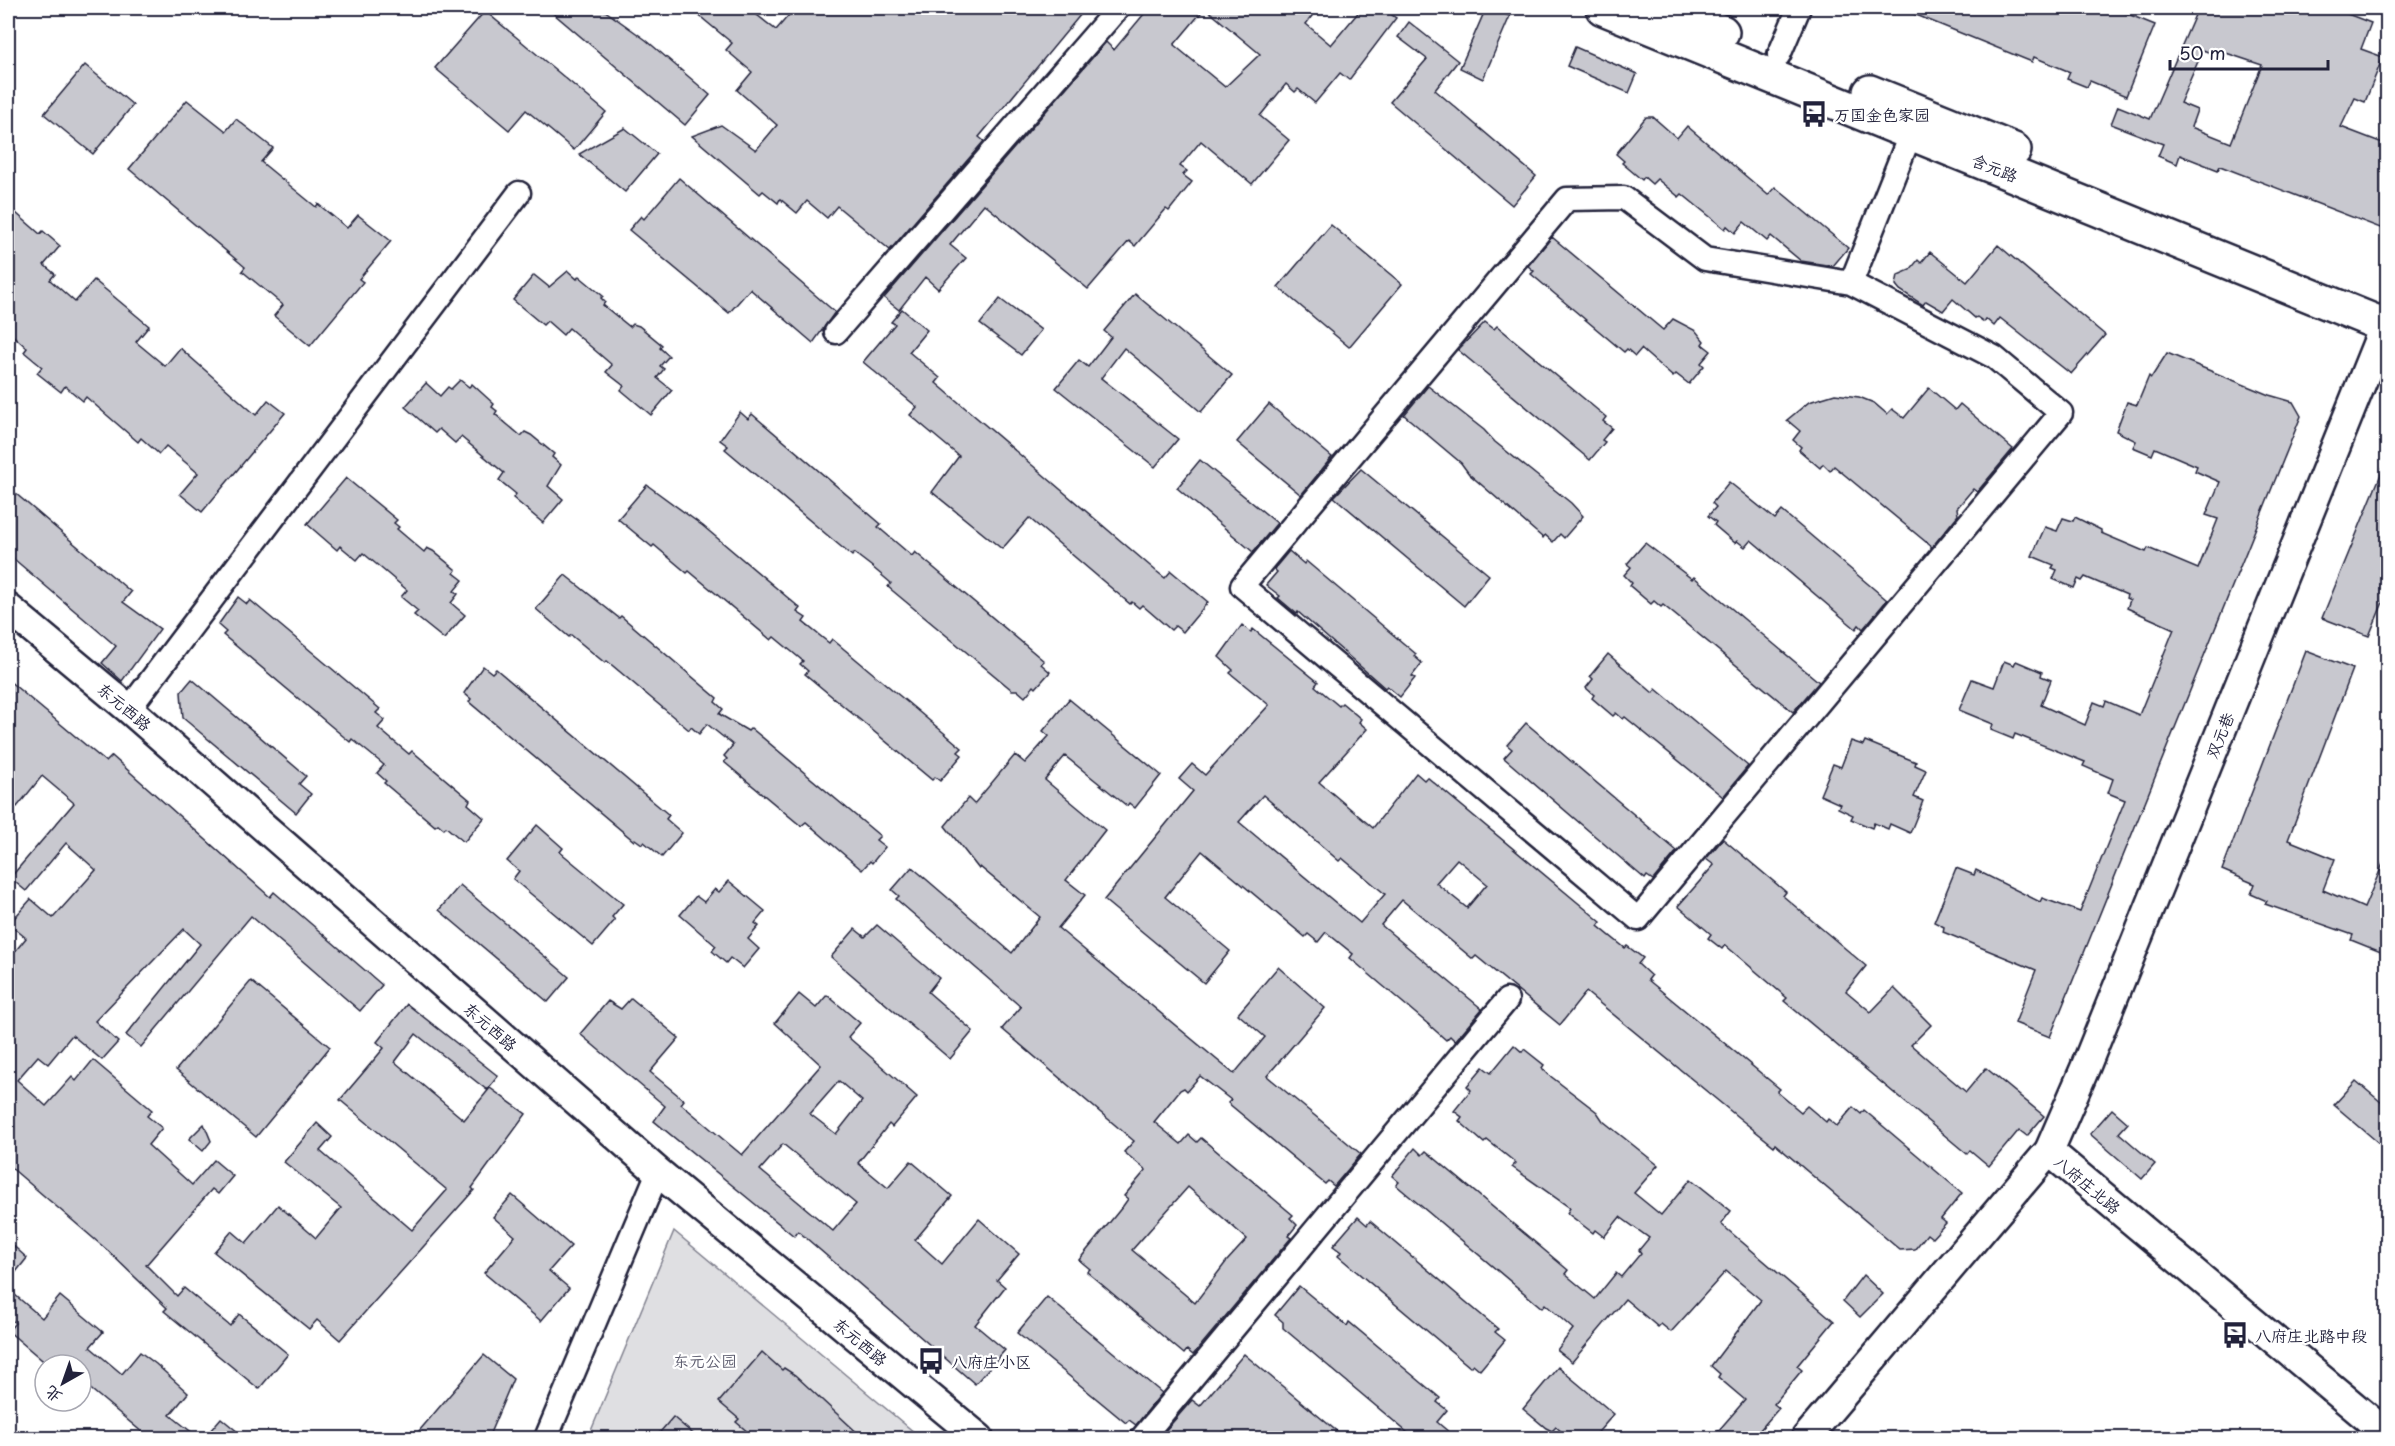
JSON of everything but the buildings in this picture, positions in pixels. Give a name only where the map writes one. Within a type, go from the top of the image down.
[{"type":"main road","name":"含元路","points":[[1603,8],[1915,122],[2387,318]]},
{"type":"main road","name":"含元路","points":[[1665,8],[1779,56],[1915,122]]},
{"type":"street","points":[[836,332],[1118,8]]},
{"type":"street","points":[[1779,56],[1799,8]]},
{"type":"street","points":[[1851,283],[1915,122]]},
{"type":"street","points":[[129,709],[519,193]]},
{"type":"street","points":[[1624,198],[1705,259],[1851,283],[1994,357],[2061,413],[1638,919],[1242,586],[1567,199],[1624,198]]},
{"type":"street","name":"双元巷","points":[[2049,1151],[2085,1068],[2387,318]]},
{"type":"street","name":"东元西路","points":[[8,608],[129,709],[658,1172],[979,1438]]},
{"type":"street","points":[[1142,1438],[1507,1000]]},
{"type":"street","name":"八府庄北路","points":[[1806,1438],[2049,1151],[2388,1435]]},
{"type":"street","points":[[546,1438],[658,1172]]},
{"type":"green space","name":"东元公园","points":[[674,1231],[921,1438],[588,1438]]},
{"type":"place","name":"万国金色家园","points":[[1814,114]]},
{"type":"place","name":"八府庄北路中段","points":[[2235,1335]]},
{"type":"place","name":"八府庄小区","points":[[931,1361]]}]
